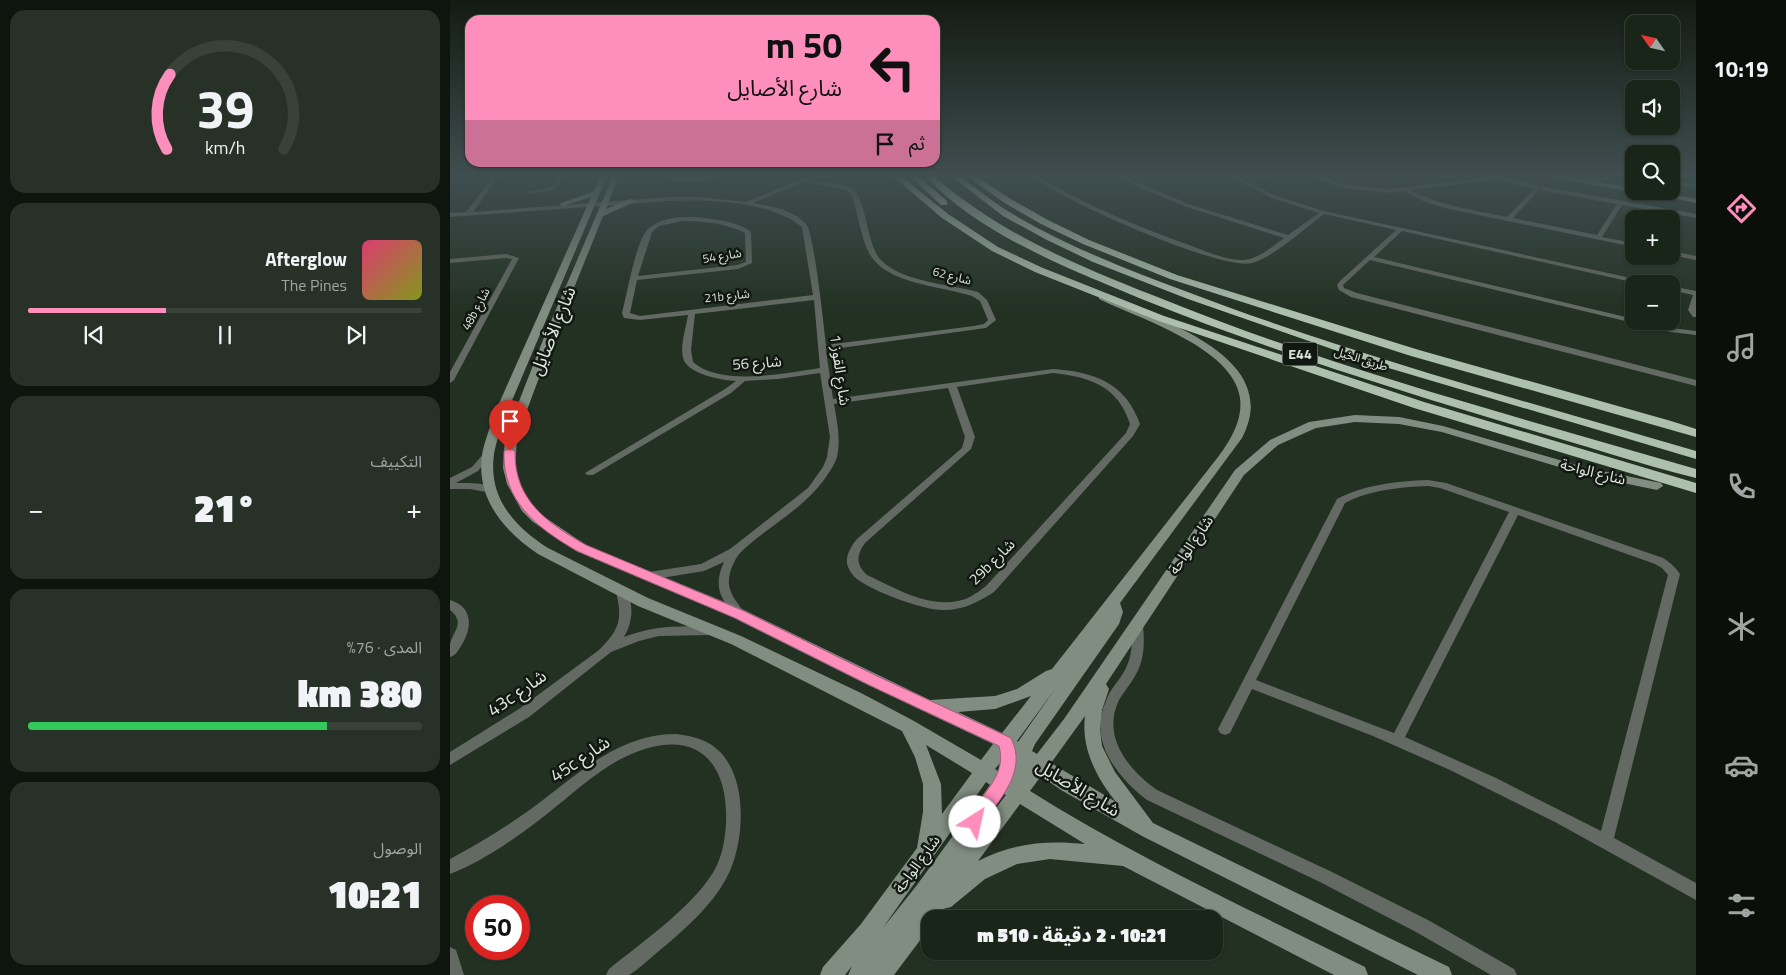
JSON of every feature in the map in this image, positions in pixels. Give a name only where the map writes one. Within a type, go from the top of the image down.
[{"type":"highway","points":[[952,222],[986,244],[1033,267],[1221,340],[1523,437],[1696,488]]},
{"type":"highway","points":[[970,222],[1014,249],[1072,273],[1115,284]]},
{"type":"highway","name":"طريق الخيل","points":[[990,222],[1060,260],[1204,320],[1337,366],[1696,474]]},
{"type":"highway","name":"طريق الخيل","points":[[1019,222],[1034,230],[1156,283],[1341,350],[1696,455]]},
{"type":"highway","points":[[1047,222],[1114,253],[1227,295],[1387,344],[1696,433]]},
{"type":"highway","points":[[1156,283],[1216,299],[1365,345],[1696,439]]},
{"type":"highway","points":[[1387,344],[1503,372],[1696,425]]},
{"type":"highway","points":[[1371,389],[1478,430],[1696,497]]},
{"type":"main road","name":"شارع الأصايل","points":[[586,222],[499,417],[488,454],[488,477],[491,490],[496,505],[504,518],[528,541],[543,551],[622,592],[670,614],[716,631],[855,698],[984,770],[1019,794],[1126,858],[1357,975]]},
{"type":"main road","name":"شارع الأصايل","points":[[588,222],[515,424],[510,449],[509,468],[513,484],[523,502],[538,519],[581,548],[740,614],[1013,748],[1067,784],[1149,830],[1441,975]]},
{"type":"main road","name":"شارع الواحة","points":[[831,975],[868,931],[984,770],[1013,748],[1075,652],[1228,450],[1243,425],[1246,402],[1243,388],[1236,374],[1225,361],[1211,350],[1180,332],[1115,304],[1090,290]]},
{"type":"main road","name":"شارع الواحة","points":[[931,910],[1040,766],[1110,666],[1239,473],[1256,455],[1287,433],[1307,426],[1335,421],[1364,419],[1420,423],[1446,429],[1591,474],[1657,486]]},
{"type":"main road","points":[[858,975],[924,892],[1002,782],[1009,766],[1013,748],[1035,730],[1111,624],[1116,612],[1112,602]]},
{"type":"main road","points":[[927,706],[985,705],[1018,697],[1040,683],[1075,652]]},
{"type":"main road","points":[[1110,666],[1092,712],[1095,755],[1110,779],[1149,830]]},
{"type":"main road","points":[[908,726],[928,766],[934,790],[933,813],[924,854]]},
{"type":"main road","points":[[1013,748],[1019,794]]},
{"type":"main road","points":[[933,910],[982,870],[1019,852],[1061,849],[1126,858]]},
{"type":"main road","name":"شارع الواحة","points":[[881,975],[921,923]]},
{"type":"street","name":"شارع 54","points":[[640,318],[629,317],[626,314],[647,233],[650,229],[668,222]]},
{"type":"street","name":"شارع 54","points":[[635,278],[747,265],[750,261],[749,234],[741,229],[711,222]]},
{"type":"street","name":"شارع القوز 1","points":[[650,576],[697,569],[734,552],[800,501],[821,478],[828,467],[834,446],[830,402],[821,348],[817,297],[807,231],[804,225],[799,222]]},
{"type":"street","name":"شارع 62","points":[[821,348],[974,328],[986,326],[992,320],[983,300],[975,294],[899,274],[882,266],[875,259],[871,251],[863,222]]},
{"type":"street","points":[[1124,222],[1231,261],[1244,262],[1254,260],[1309,222]]},
{"type":"street","points":[[1236,222],[1287,237]]},
{"type":"street","points":[[1367,222],[1625,278]]},
{"type":"street","points":[[1521,222],[1625,243]]},
{"type":"street","points":[[1599,238],[1609,222]]},
{"type":"street","points":[[1401,229],[1342,282],[1340,285],[1341,289],[1354,295],[1696,384]]},
{"type":"street","points":[[1680,255],[1696,258]]},
{"type":"street","name":"48b شارع","points":[[450,261],[506,256],[515,257],[450,380]]},
{"type":"street","points":[[1369,258],[1625,319]]},
{"type":"street","points":[[1680,291],[1696,295],[1692,310],[1696,315]]},
{"type":"street","name":"21b شارع","points":[[640,318],[817,297]]},
{"type":"street","name":"شارع 56","points":[[692,311],[688,361],[691,365],[704,371],[725,378],[742,380],[824,370]]},
{"type":"street","points":[[1671,330],[1696,333]]},
{"type":"street","name":"29b شارع","points":[[830,402],[1043,372],[1072,373],[1098,380],[1115,389],[1134,418],[1135,424],[1130,434],[990,589],[968,602],[941,607],[918,603],[863,578],[856,572],[852,565],[851,557],[860,541],[966,449],[970,437],[969,432],[952,386]]},
{"type":"street","points":[[590,473],[728,391],[742,380]]},
{"type":"street","points":[[450,484],[475,469],[488,454]]},
{"type":"street","points":[[1225,729],[1338,505],[1345,498],[1429,482],[1659,561],[1666,565],[1674,574],[1606,840]]},
{"type":"street","points":[[450,484],[491,490]]},
{"type":"street","points":[[1397,740],[1515,511]]},
{"type":"street","name":"شارع القوز 1","points":[[734,552],[725,569],[723,584],[728,599],[740,614]]},
{"type":"street","name":"43c شارع","points":[[603,653],[618,637],[626,620],[622,592]]},
{"type":"street","points":[[450,604],[458,608],[464,618],[464,624],[459,637],[450,652]]},
{"type":"street","points":[[1137,626],[1137,659],[1112,702],[1107,728],[1111,751],[1129,778],[1152,795],[1326,877],[1422,926],[1508,975]]},
{"type":"street","name":"43c شارع","points":[[450,759],[517,717],[603,653],[621,642],[660,630],[716,631]]},
{"type":"street","points":[[1248,682],[1397,740],[1446,762],[1606,840],[1696,892]]},
{"type":"street","name":"45c شارع","points":[[450,867],[514,829],[615,756],[651,742],[688,741],[704,746],[716,755],[724,768],[730,787],[733,810],[729,856],[710,889],[696,906],[615,975]]},
{"type":"street","points":[[450,956],[455,975]]},
{"type":"route","points":[[510,451],[509,468],[513,484],[519,496],[538,519],[581,548],[740,614],[874,681],[1005,742],[1010,758],[1007,774],[975,822]]}]
